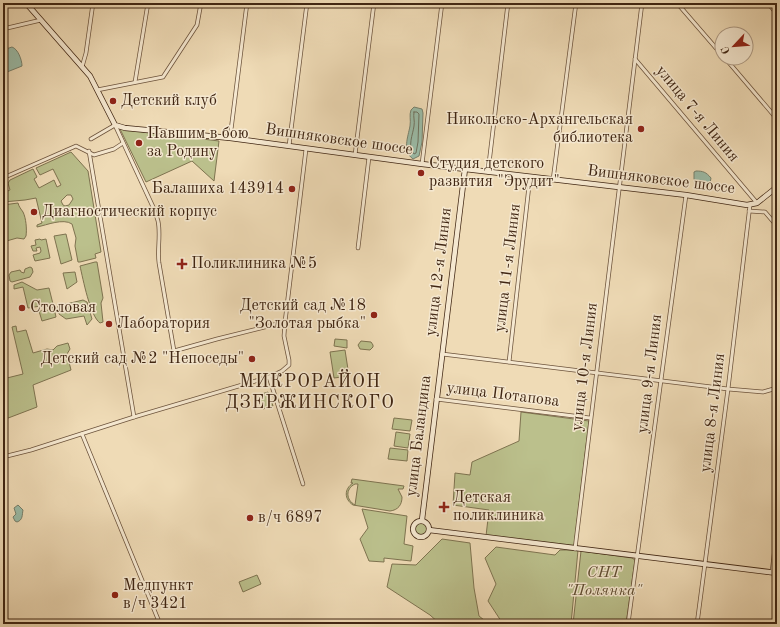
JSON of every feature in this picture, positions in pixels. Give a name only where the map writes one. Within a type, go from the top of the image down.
[{"type":"street","points":[[26,3],[90,76],[151,201],[158,221],[159,233],[157,251],[174,351],[285,322]]},
{"type":"street","points":[[82,67],[86,53],[93,3]]},
{"type":"street","points":[[135,82],[148,3]]},
{"type":"street","points":[[97,90],[163,77],[197,25],[201,3]]},
{"type":"street","points":[[230,138],[247,3]]},
{"type":"street","points":[[289,147],[307,3]]},
{"type":"street","points":[[355,155],[374,3]]},
{"type":"street","points":[[422,164],[442,3]]},
{"type":"street","points":[[488,172],[508,3]]},
{"type":"street","points":[[553,180],[576,3]]},
{"type":"street","points":[[620,188],[642,3]]},
{"type":"street","points":[[677,3],[714,46]]},
{"type":"street","points":[[768,3],[777,14]]},
{"type":"street","points":[[3,29],[41,20]]},
{"type":"street","name":"улица 7-я Линия","points":[[635,59],[757,203]]},
{"type":"street","points":[[732,66],[777,119]]},
{"type":"street","points":[[91,139],[115,125]]},
{"type":"street","name":"Вишняковское шоссе","points":[[115,125],[125,128],[230,138],[422,164],[686,195],[750,205],[757,203],[777,187]]},
{"type":"street","points":[[3,178],[76,146],[89,151],[94,155],[114,149],[123,143]]},
{"type":"street","points":[[3,456],[31,450],[134,417],[269,377],[282,371],[289,365],[284,336],[285,322],[306,149]]},
{"type":"street","points":[[89,151],[134,417]]},
{"type":"street","points":[[358,248],[369,157]]},
{"type":"street","name":"улица 12-я Линия","points":[[442,354],[465,169]]},
{"type":"street","name":"улица 11-я Линия","points":[[509,362],[530,177]]},
{"type":"street","name":"улица 10-я Линия","points":[[575,549],[590,418],[620,188]]},
{"type":"street","name":"улица 9-я Линия","points":[[628,624],[686,195]]},
{"type":"street","name":"улица 8-я Линия","points":[[697,624],[706,564],[750,205]]},
{"type":"street","points":[[749,211],[765,212],[777,226]]},
{"type":"street","points":[[442,354],[728,389],[763,392],[777,388]]},
{"type":"street","name":"улица Баландина","points":[[422,520],[442,354]]},
{"type":"street","points":[[269,377],[303,484]]},
{"type":"street","name":"улица Потапова","points":[[436,399],[590,418]]},
{"type":"street","points":[[82,434],[160,624]]},
{"type":"street","points":[[422,520],[428,525],[429,530],[427,535],[422,537],[414,534],[413,526],[416,522],[422,520]]},
{"type":"street","points":[[429,530],[774,573],[777,530]]},
{"type":"green space","points":[[120,129],[219,141],[214,181],[192,161],[146,182]]},
{"type":"green space","points":[[71,152],[88,171],[101,252],[95,254],[96,258],[78,262],[75,246],[76,238],[72,224],[68,222],[60,222],[37,227],[37,225],[42,223],[36,198],[3,202],[3,193],[10,190],[8,183],[10,180],[33,169],[37,177],[34,179],[39,188],[54,180],[57,187],[61,185],[53,169],[40,175],[36,168]],"holes":[[[67,195],[71,195],[73,199],[69,205],[63,205],[61,201]]]},
{"type":"green space","points":[[18,203],[25,217],[26,236],[24,239],[17,238],[3,242],[3,205]]},
{"type":"green space","points":[[66,234],[72,260],[61,264],[54,236]]},
{"type":"green space","points":[[46,239],[50,258],[35,261],[33,255],[40,253],[40,247],[36,248],[37,251],[33,251],[31,246],[36,245],[35,240]]},
{"type":"green space","points":[[97,262],[103,298],[101,303],[103,322],[100,323],[96,319],[90,305],[80,266]]},
{"type":"green space","points":[[30,267],[32,268],[33,272],[30,277],[12,282],[10,281],[9,275],[11,272],[20,270],[24,273],[25,269]]},
{"type":"green space","points":[[75,272],[77,282],[67,289],[63,273]]},
{"type":"green space","points":[[22,282],[37,290],[49,288],[53,304],[28,308],[23,287],[14,289],[14,285]]},
{"type":"green space","points":[[83,300],[87,302],[92,319],[87,325],[84,316],[66,319],[59,314],[58,306]]},
{"type":"green space","points":[[51,307],[54,308],[56,317],[42,321],[39,311],[51,310]]},
{"type":"green space","points":[[16,326],[17,332],[26,330],[33,353],[47,349],[53,350],[57,346],[68,343],[70,349],[67,354],[71,370],[33,385],[37,407],[3,420],[3,379],[23,374],[12,327]]},
{"type":"green space","points":[[335,339],[347,340],[347,348],[334,346]]},
{"type":"green space","points":[[361,341],[371,342],[373,347],[370,350],[360,349],[358,345]]},
{"type":"green space","points":[[345,350],[349,376],[334,378],[330,352]]},
{"type":"green space","points":[[268,392],[273,406],[263,409],[258,395]]},
{"type":"green space","points":[[521,412],[589,421],[574,547],[486,536],[489,510],[453,505],[455,473],[470,475],[472,462],[519,441]]},
{"type":"green space","points":[[394,418],[412,420],[410,431],[392,429]]},
{"type":"green space","points":[[396,432],[410,434],[408,448],[394,446]]},
{"type":"green space","points":[[390,448],[408,450],[407,461],[388,459]]},
{"type":"green space","points":[[352,479],[404,486],[403,489],[398,489],[402,497],[399,507],[390,511],[353,505],[348,500],[346,494],[348,488],[353,483],[351,483]],"holes":[[[358,484],[355,505],[348,497],[348,492],[352,486]]]},
{"type":"green space","points":[[362,509],[407,516],[404,544],[413,546],[411,561],[384,558],[384,562],[369,561],[360,539],[368,528]]},
{"type":"green space","points":[[419,523],[423,523],[427,529],[423,535],[419,535],[415,531],[415,527]]},
{"type":"green space","points":[[442,539],[470,543],[474,588],[479,616],[489,624],[440,624],[430,615],[387,587],[392,564],[416,565]]},
{"type":"green space","points":[[496,547],[555,555],[560,550],[578,550],[571,624],[503,624],[488,601],[496,584],[485,558]]},
{"type":"green space","name":"СНТ \"Полянка\"","points":[[581,551],[632,558],[635,560],[626,624],[573,624]]},
{"type":"green space","points":[[257,575],[261,584],[243,592],[239,582]]},
{"type":"water","points":[[12,47],[19,55],[22,66],[7,72],[3,72],[3,50]]},
{"type":"water","points":[[414,107],[422,109],[423,113],[422,142],[419,156],[413,159],[408,152],[407,139],[410,126],[410,112]]},
{"type":"water","points":[[696,171],[708,174],[711,178],[710,183],[705,185],[697,184],[694,179],[694,172]]},
{"type":"water","points":[[18,505],[23,510],[21,519],[17,522],[13,517],[16,514],[14,508]]},
{"type":"place","name":"Детский клуб","points":[[113,101]]},
{"type":"place","name":"Никольско-Архангельская библиотека","points":[[641,129]]},
{"type":"place","name":"Павшим в бою за Родину","points":[[139,143]]},
{"type":"place","name":"Студия детского развития \"Эрудит\"","points":[[421,173]]},
{"type":"place","name":"Балашиха 143914","points":[[292,189]]},
{"type":"place","name":"Диагностический корпус","points":[[34,212]]},
{"type":"place","name":"Поликлиника №5","points":[[182,264]]},
{"type":"place","name":"Столовая","points":[[22,308]]},
{"type":"place","name":"Детский сад №18 \"Золотая рыбка\"","points":[[374,315]]},
{"type":"place","name":"Лаборатория","points":[[109,324]]},
{"type":"place","name":"Детский сад №2 \"Непоседы\"","points":[[252,359]]},
{"type":"place","name":"Детская поликлиника","points":[[444,507]]},
{"type":"place","name":"в/ч 6897","points":[[250,518]]},
{"type":"place","name":"Медпункт в/ч 3421","points":[[115,595]]},
{"type":"district","name":"МИКРОРАЙОН ДЗЕРЖИНСКОГО","points":[[310,392]]}]
